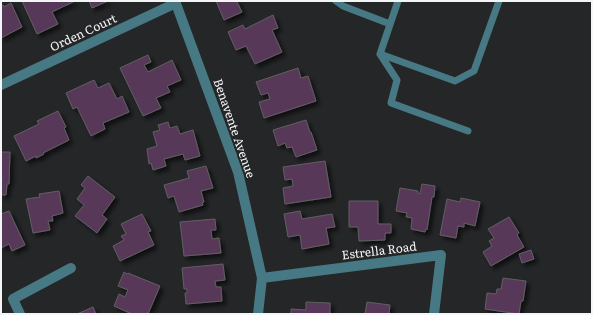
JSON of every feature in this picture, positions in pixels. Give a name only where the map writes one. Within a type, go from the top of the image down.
[{"type":"street","name":"Orden Court","points":[[1,85],[176,2]]},
{"type":"street","name":"Benavente Avenue","points":[[176,2],[238,172],[262,278],[258,314]]},
{"type":"street","name":"Estrella Road","points":[[262,278],[441,255],[434,314]]},
{"type":"street","points":[[20,314],[13,299],[71,268]]},
{"type":"lane","points":[[336,1],[343,6],[390,24]]},
{"type":"lane","points":[[380,54],[398,1]]},
{"type":"lane","points":[[380,54],[455,81],[474,71],[498,1]]},
{"type":"lane","points":[[380,54],[397,80],[391,103],[468,132]]},
{"type":"building","points":[[22,1],[75,1],[52,12],[58,24],[37,34]]},
{"type":"building","points":[[89,1],[108,1],[92,8]]},
{"type":"building","points":[[216,1],[240,1],[237,2],[242,12],[224,20]]},
{"type":"building","points":[[11,3],[22,27],[1,38],[1,6],[3,5],[4,7]]},
{"type":"building","points":[[273,15],[278,28],[272,30],[282,52],[255,64],[246,46],[236,50],[228,32],[243,25],[245,29]]},
{"type":"building","points":[[148,55],[151,62],[144,65],[148,72],[172,60],[181,80],[167,86],[170,92],[156,98],[161,108],[143,116],[120,68]]},
{"type":"building","points":[[298,68],[301,78],[308,76],[316,101],[264,118],[259,102],[270,99],[268,93],[261,95],[256,82]]},
{"type":"building","points":[[94,80],[98,88],[109,83],[117,99],[122,96],[129,112],[103,123],[105,129],[91,136],[77,107],[73,109],[66,93]]},
{"type":"building","points":[[58,111],[66,127],[64,128],[69,140],[36,158],[36,156],[26,161],[14,136],[39,124],[37,121]]},
{"type":"building","points":[[306,120],[317,150],[296,157],[292,147],[287,148],[285,143],[278,146],[273,130]]},
{"type":"building","points":[[168,122],[170,128],[177,126],[180,134],[193,130],[200,156],[185,160],[183,154],[164,159],[166,166],[153,170],[151,163],[149,164],[147,149],[157,146],[153,132],[160,130],[158,125]]},
{"type":"building","points":[[1,152],[10,152],[9,184],[7,184],[6,195],[1,195]]},
{"type":"building","points":[[325,161],[331,197],[285,204],[283,188],[293,186],[292,179],[285,180],[283,167]]},
{"type":"building","points":[[206,166],[213,188],[201,191],[204,202],[202,203],[203,205],[179,212],[174,196],[168,198],[164,185],[189,178],[187,171]]},
{"type":"building","points":[[88,176],[115,197],[102,215],[107,219],[97,233],[75,216],[84,205],[77,199],[85,188],[81,185]]},
{"type":"building","points":[[422,184],[435,186],[427,230],[426,229],[425,232],[411,229],[412,218],[406,217],[407,213],[396,211],[400,188],[418,191],[420,194]]},
{"type":"building","points":[[59,191],[63,213],[52,216],[53,221],[48,221],[50,230],[33,233],[26,199],[40,197],[39,194]]},
{"type":"building","points":[[461,198],[480,202],[475,226],[464,223],[464,227],[458,226],[456,238],[440,235],[447,199],[460,202]]},
{"type":"building","points":[[349,201],[378,201],[378,224],[391,224],[391,233],[385,233],[385,240],[359,241],[358,227],[349,227]]},
{"type":"building","points":[[9,211],[25,245],[12,251],[9,244],[1,248],[1,214]]},
{"type":"building","points":[[300,211],[302,219],[332,214],[335,227],[326,228],[329,244],[302,249],[300,235],[288,237],[284,214]]},
{"type":"building","points":[[142,214],[151,231],[148,232],[154,245],[120,261],[113,246],[124,240],[121,236],[126,234],[121,224]]},
{"type":"building","points":[[509,217],[519,233],[517,235],[524,247],[491,266],[483,252],[492,246],[489,241],[494,238],[488,229]]},
{"type":"building","points":[[215,219],[216,230],[211,230],[212,239],[219,238],[221,253],[184,256],[180,222]]},
{"type":"building","points":[[531,250],[534,259],[522,263],[519,254]]},
{"type":"building","points":[[223,264],[225,280],[215,281],[216,287],[221,287],[222,301],[186,304],[185,293],[187,293],[187,289],[184,289],[182,268]]},
{"type":"building","points":[[124,272],[160,286],[148,314],[132,314],[114,306],[119,294],[125,297],[128,290],[118,286]]},
{"type":"building","points":[[503,278],[526,281],[523,301],[521,301],[519,314],[485,309],[487,293],[496,294],[497,289],[501,289]]},
{"type":"building","points":[[306,302],[330,303],[330,314],[291,314],[291,309],[306,310]]},
{"type":"building","points":[[367,302],[390,305],[389,314],[365,314]]},
{"type":"building","points":[[93,307],[96,314],[77,314]]}]
